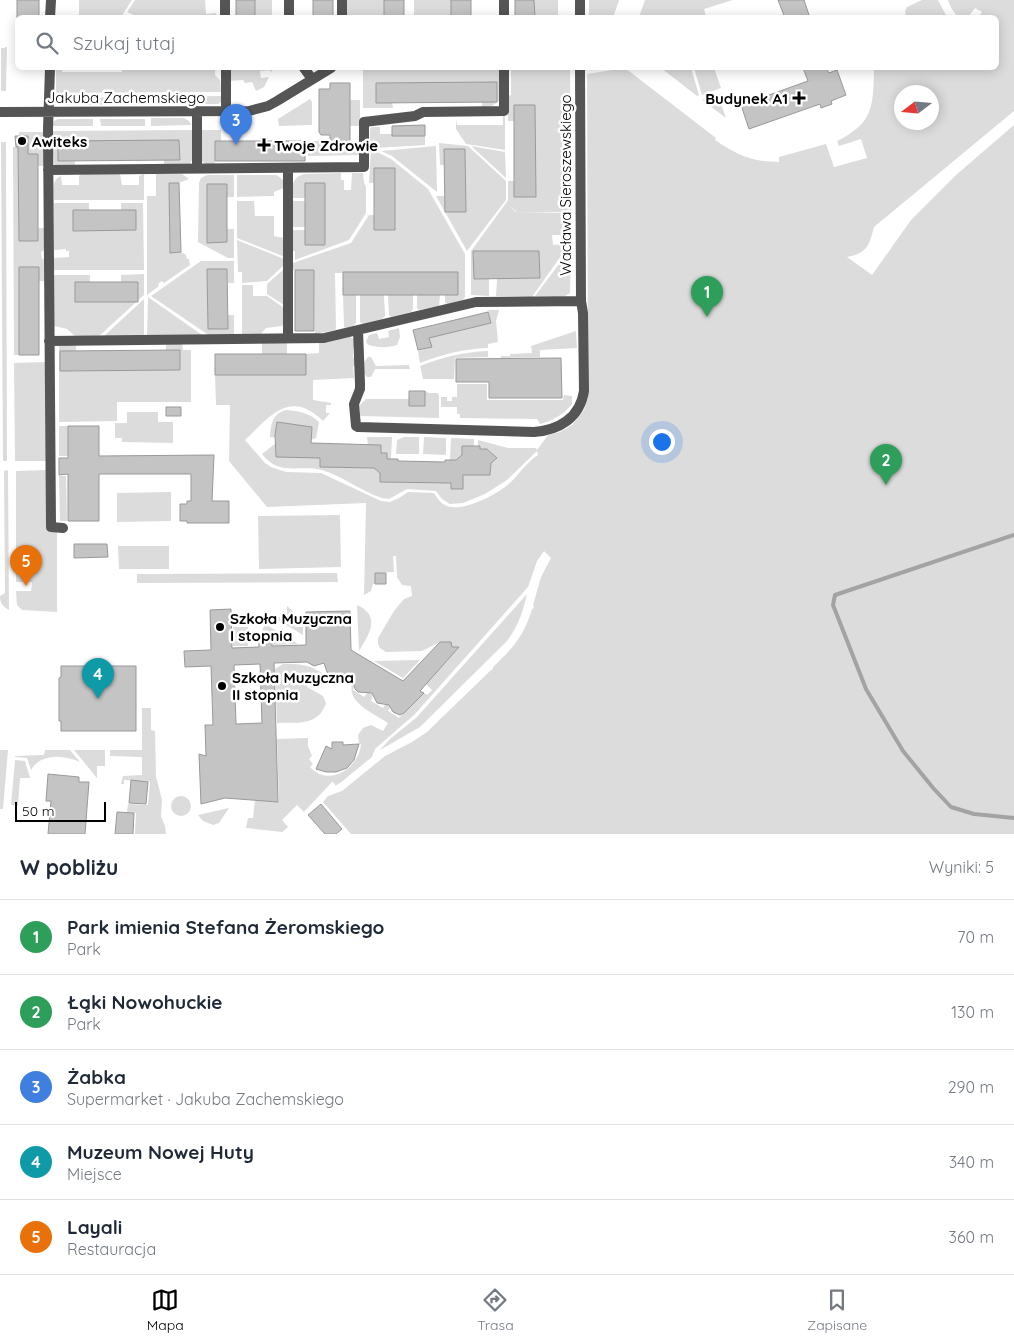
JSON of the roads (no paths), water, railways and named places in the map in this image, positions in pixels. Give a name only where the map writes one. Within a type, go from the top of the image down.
[{"type":"street","points":[[50,0],[50,15]]},
{"type":"street","points":[[225,0],[225,15]]},
{"type":"street","points":[[289,0],[289,15]]},
{"type":"street","points":[[342,0],[342,15]]},
{"type":"street","points":[[504,0],[504,15]]},
{"type":"street","points":[[580,0],[580,15]]},
{"type":"street","points":[[50,70],[48,170],[51,527],[63,528]]},
{"type":"street","points":[[226,70],[226,111]]},
{"type":"street","points":[[305,70],[312,79]]},
{"type":"street","name":"Jakuba Zachemskiego","points":[[0,112],[249,110],[268,106],[328,70]]},
{"type":"street","points":[[48,170],[364,167],[364,122],[415,116],[423,112],[504,111],[504,70]]},
{"type":"street","name":"Wacława Sieroszewskiego","points":[[358,330],[360,389],[355,400],[354,415],[356,426],[361,428],[534,432],[556,428],[573,417],[584,397],[583,313],[581,301],[580,70]]},
{"type":"street","points":[[197,111],[197,168]]},
{"type":"street","points":[[288,168],[288,338]]},
{"type":"street","points":[[49,341],[324,338],[476,302],[581,301]]},
{"type":"waterway","points":[[1014,535],[835,595],[833,605],[866,689],[903,751],[934,789],[951,807],[974,814],[1014,818]]},
{"type":"place","name":"Budynek A1","points":[[799,98]]},
{"type":"place","name":"Awiteks","points":[[22,141]]},
{"type":"place","name":"Żabka","points":[[236,145]]},
{"type":"place","name":"Twoje Zdrowie","points":[[264,145]]},
{"type":"place","name":"Park imienia Stefana Żeromskiego","points":[[707,317]]},
{"type":"place","name":"Łąki Nowohuckie","points":[[886,485]]},
{"type":"place","name":"Layali","points":[[26,586]]},
{"type":"place","name":"Szkoła Muzyczna I stopnia","points":[[220,627]]},
{"type":"place","name":"Szkoła Muzyczna II stopnia","points":[[222,686]]},
{"type":"place","name":"Muzeum Nowej Huty","points":[[98,699]]}]
